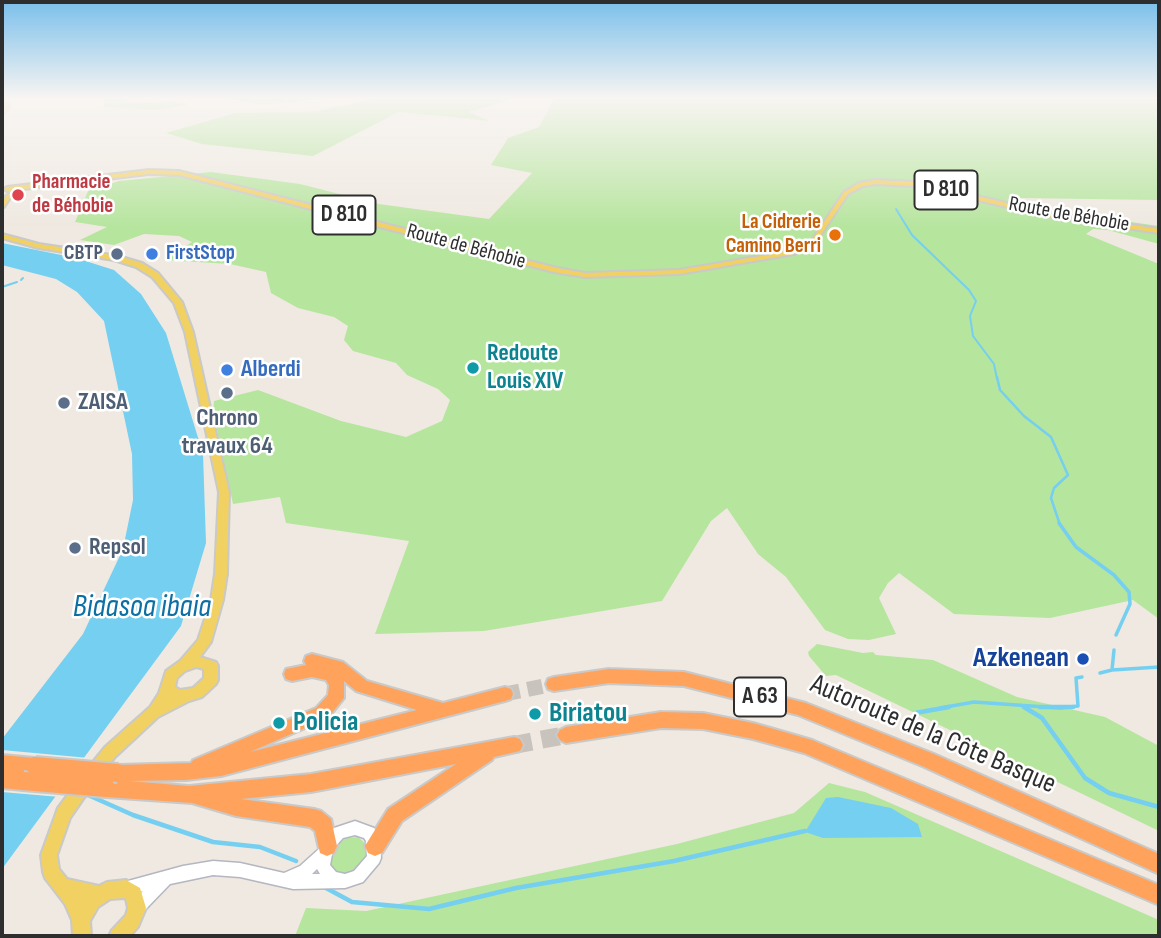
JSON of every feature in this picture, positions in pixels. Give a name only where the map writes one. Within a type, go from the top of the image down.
[{"type":"highway","points":[[312,661],[337,667],[362,686],[442,710]]},
{"type":"highway","points":[[186,772],[322,713],[336,698],[337,684],[331,674],[312,670],[292,674]]},
{"type":"highway","name":"Autoroute de la Côte Basque","points":[[554,684],[609,676],[684,679],[800,708],[928,760],[1159,864]]},
{"type":"highway","points":[[2,779],[112,780],[186,772],[248,761],[505,694]]},
{"type":"highway","name":"A 63","points":[[566,735],[661,720],[703,722],[753,731],[806,746],[1159,895]]},
{"type":"highway","points":[[188,795],[311,783],[514,745]]},
{"type":"highway","points":[[375,846],[381,832],[395,814],[492,750]]},
{"type":"highway","points":[[2,763],[35,766],[188,795],[236,807],[314,818],[324,826],[325,849]]},
{"type":"main road","name":"Route de Béhobie","points":[[12,189],[131,174],[179,173],[568,273],[604,275],[722,267],[802,249],[814,242],[846,192],[861,184],[875,182],[916,184],[1046,214],[1159,231]]},
{"type":"main road","name":"D 810","points":[[2,206],[12,189]]},
{"type":"main road","points":[[2,236],[38,246],[139,265],[155,275],[178,302],[189,332],[224,492],[220,587],[204,642],[206,663],[212,670],[211,680],[202,690],[153,713],[110,752],[64,814],[49,855],[51,872],[79,910],[81,928]]},
{"type":"main road","points":[[153,713],[167,689],[171,675],[185,664],[204,642]]},
{"type":"main road","points":[[185,664],[197,661],[206,663]]},
{"type":"main road","points":[[167,689],[173,696],[184,697]]},
{"type":"main road","points":[[62,886],[101,895]]},
{"type":"main road","points":[[81,928],[86,910],[101,895],[114,889],[126,889],[134,894],[137,908],[132,921],[120,935]]},
{"type":"street","points":[[126,889],[198,870],[226,868],[278,880],[307,883],[351,880],[365,872],[374,858],[375,846],[369,833],[355,828],[339,833],[305,871],[278,880]]},
{"type":"street","points":[[325,849],[323,867],[327,874],[339,881]]},
{"type":"street","points":[[137,908],[168,877]]},
{"type":"green space","points":[[191,141],[343,141],[313,156]]},
{"type":"green space","points":[[506,141],[1159,141],[1159,200],[1020,198],[1021,203],[1042,207],[1070,219],[1098,224],[1082,215],[1159,226],[1159,244],[1108,230],[1093,229],[1086,234],[1159,264],[1159,619],[1133,600],[1050,618],[954,614],[899,573],[888,583],[879,598],[896,634],[869,640],[848,639],[825,630],[786,577],[758,554],[727,508],[711,521],[662,601],[484,631],[375,634],[409,541],[286,523],[280,497],[233,504],[213,412],[214,401],[258,390],[341,421],[406,437],[442,421],[450,400],[438,389],[407,375],[396,363],[353,351],[344,340],[348,326],[334,317],[298,308],[271,293],[266,272],[230,264],[165,260],[192,242],[179,236],[144,234],[114,245],[80,240],[107,227],[75,222],[88,191],[119,181],[211,172],[300,184],[379,204],[489,219],[532,173],[491,165]]},
{"type":"green space","points":[[817,644],[863,653],[873,652],[876,655],[933,660],[1017,697],[1105,717],[1159,746],[1159,831],[836,675],[826,676],[809,656],[808,652]]},
{"type":"green space","points":[[829,783],[865,792],[1159,920],[1159,936],[295,936],[306,908],[366,911],[677,844],[794,813]]},
{"type":"green space","points":[[358,837],[366,844],[365,861],[356,871],[337,873],[330,864],[335,846],[346,838]]},
{"type":"water","name":"Bidasoa ibaia","points":[[2,243],[76,258],[114,270],[141,294],[166,333],[203,454],[206,543],[181,626],[2,869],[2,739],[83,634],[123,549],[133,500],[132,454],[104,321],[77,292],[56,279],[2,265]]},
{"type":"water","points":[[838,797],[891,808],[918,824],[922,837],[823,838],[805,832],[826,798]]},
{"type":"pier","points":[[2,750],[89,758],[60,797],[2,792]]},
{"type":"waterway","points":[[896,209],[912,235],[969,290],[976,301],[970,316],[973,336],[994,364],[997,379]]},
{"type":"waterway","points":[[2,287],[17,282]]},
{"type":"waterway","points":[[997,377],[1000,390],[1024,416],[1051,437],[1068,475],[1054,488],[1051,498],[1060,524]]},
{"type":"waterway","points":[[1060,524],[1076,547],[1114,575],[1129,592],[1130,604],[1116,635]]},
{"type":"waterway","points":[[1112,670],[1114,650]]},
{"type":"waterway","points":[[1112,670],[1159,667]]},
{"type":"waterway","points":[[1100,673],[1112,670]]},
{"type":"waterway","points":[[1069,707],[1078,706],[1076,678],[1082,677]]},
{"type":"waterway","points":[[940,708],[974,702],[1022,705]]},
{"type":"waterway","points":[[1022,705],[1046,707]]},
{"type":"waterway","points":[[1022,705],[1026,708]]},
{"type":"waterway","points":[[915,713],[949,707]]},
{"type":"waterway","points":[[1024,707],[1042,718],[1085,778],[1109,793],[1159,807]]},
{"type":"waterway","points":[[1040,707],[1046,707]]},
{"type":"waterway","points":[[1046,707],[1069,707]]},
{"type":"waterway","points":[[1046,707],[1069,707]]},
{"type":"waterway","points":[[88,795],[133,815],[213,842],[260,847],[296,861]]},
{"type":"waterway","points":[[326,888],[352,902],[429,909],[516,888],[674,861],[805,831]]},
{"type":"tunnel","points":[[505,694],[554,684]]},
{"type":"tunnel","points":[[514,745],[566,735]]},
{"type":"place","name":"Pharmacie de Béhobie","points":[[18,195]]},
{"type":"place","name":"La Cidrerie Camino Berri","points":[[835,235]]},
{"type":"place","name":"CBTP","points":[[117,254]]},
{"type":"place","name":"FirstStop","points":[[152,254]]},
{"type":"place","name":"Redoute Louis XIV","points":[[473,368]]},
{"type":"place","name":"Alberdi","points":[[227,370]]},
{"type":"place","name":"Chrono travaux 64","points":[[227,393]]},
{"type":"place","name":"ZAISA","points":[[64,403]]},
{"type":"place","name":"Repsol","points":[[75,548]]},
{"type":"place","name":"Azkenean","points":[[1083,659]]},
{"type":"place","name":"Biriatou","points":[[535,714]]},
{"type":"place","name":"Policia","points":[[279,723]]}]
